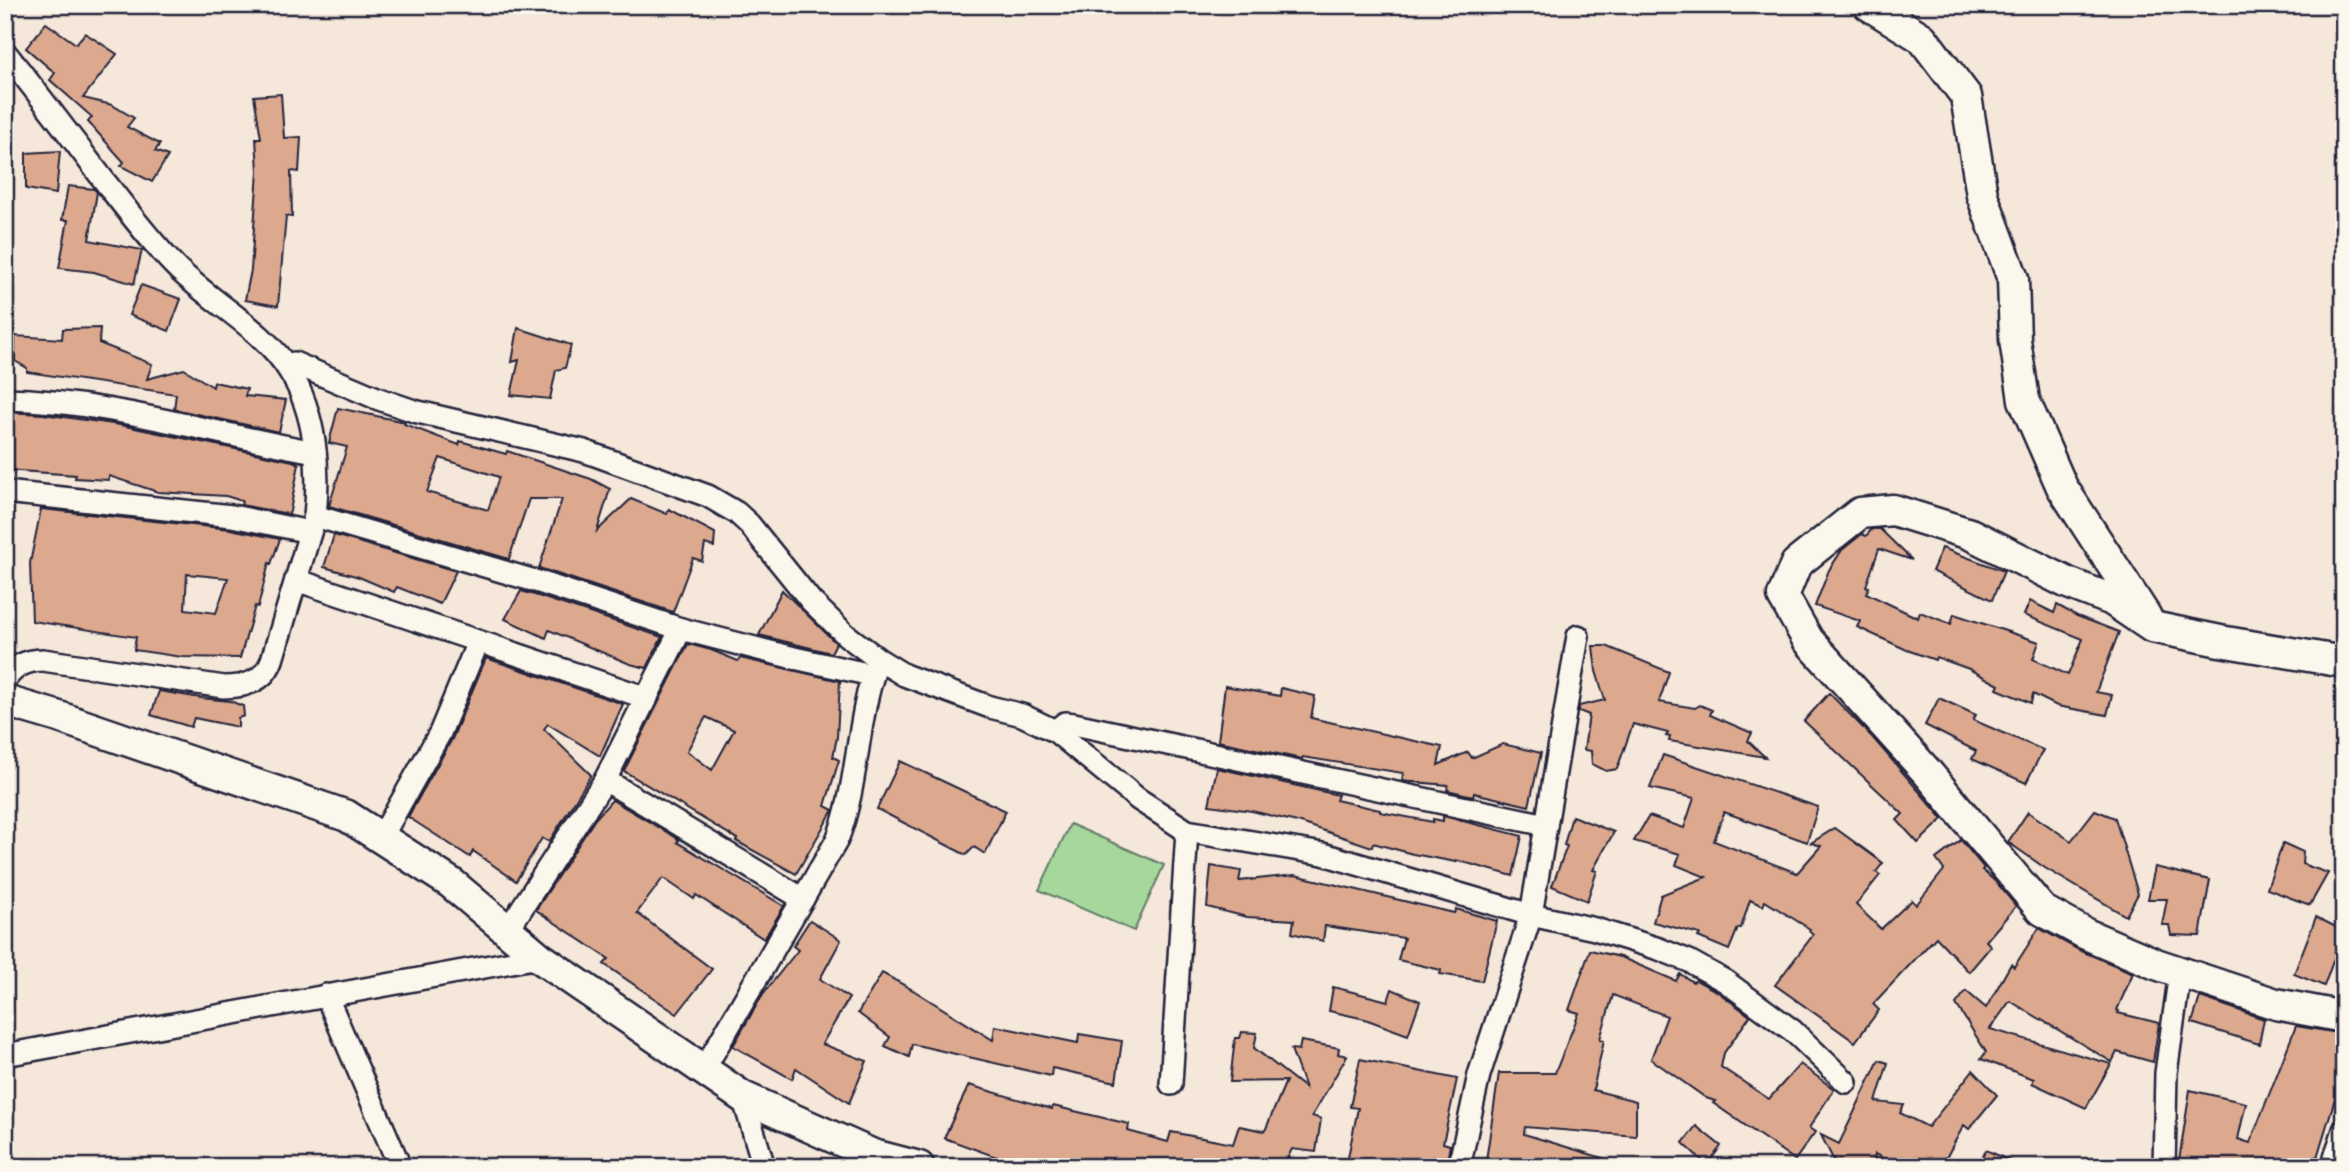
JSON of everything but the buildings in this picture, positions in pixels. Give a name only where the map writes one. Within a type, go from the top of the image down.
[{"type":"street","points":[[1869,5],[1922,38],[1966,96],[1982,195],[2013,279],[2015,340],[2024,400],[2062,487],[2152,627]]},
{"type":"street","points":[[5,52],[159,249],[194,285],[262,338],[286,365],[302,397],[316,452],[317,494],[312,524],[269,668],[259,679],[247,685],[216,686],[36,660],[21,665],[5,680]]},
{"type":"street","points":[[286,365],[297,364],[414,411],[584,451],[723,503],[750,524],[811,601],[875,667]]},
{"type":"street","points":[[5,399],[28,399],[145,415],[316,452]]},
{"type":"street","points":[[5,492],[312,524],[541,583],[681,629],[794,658],[875,667],[904,675],[990,707],[1022,715],[1055,731],[1138,799],[1187,831],[1323,854],[1531,915],[1595,929],[1689,961],[1725,981],[1793,1031],[1846,1082]]},
{"type":"street","points":[[2344,662],[2152,627],[2112,600],[2068,583],[1970,534],[1893,510],[1860,513],[1796,564],[1783,596],[1808,640],[1927,772],[2042,910],[2086,934],[2156,964],[2276,1004],[2344,1017]]},
{"type":"street","points":[[296,580],[647,698]]},
{"type":"street","points":[[507,931],[605,780],[681,629]]},
{"type":"street","points":[[1459,1167],[1479,1075],[1531,915],[1578,636]]},
{"type":"street","points":[[381,838],[440,733],[478,642]]},
{"type":"street","points":[[703,1072],[828,858],[843,825],[875,667]]},
{"type":"street","points":[[5,701],[347,816],[451,883],[539,957],[743,1097],[875,1161],[919,1167]]},
{"type":"street","points":[[1055,731],[1065,723],[1074,724],[1546,825]]},
{"type":"street","points":[[605,780],[803,899]]},
{"type":"street","points":[[1171,1084],[1187,831]]},
{"type":"street","points":[[5,1055],[539,957]]},
{"type":"street","points":[[2164,1167],[2166,1073],[2180,972]]},
{"type":"street","points":[[326,995],[400,1167]]},
{"type":"street","points":[[743,1097],[764,1167]]},
{"type":"street","points":[[2332,1167],[2344,1130]]},
{"type":"green space","points":[[1070,824],[1164,865],[1134,931],[1039,890]]}]
